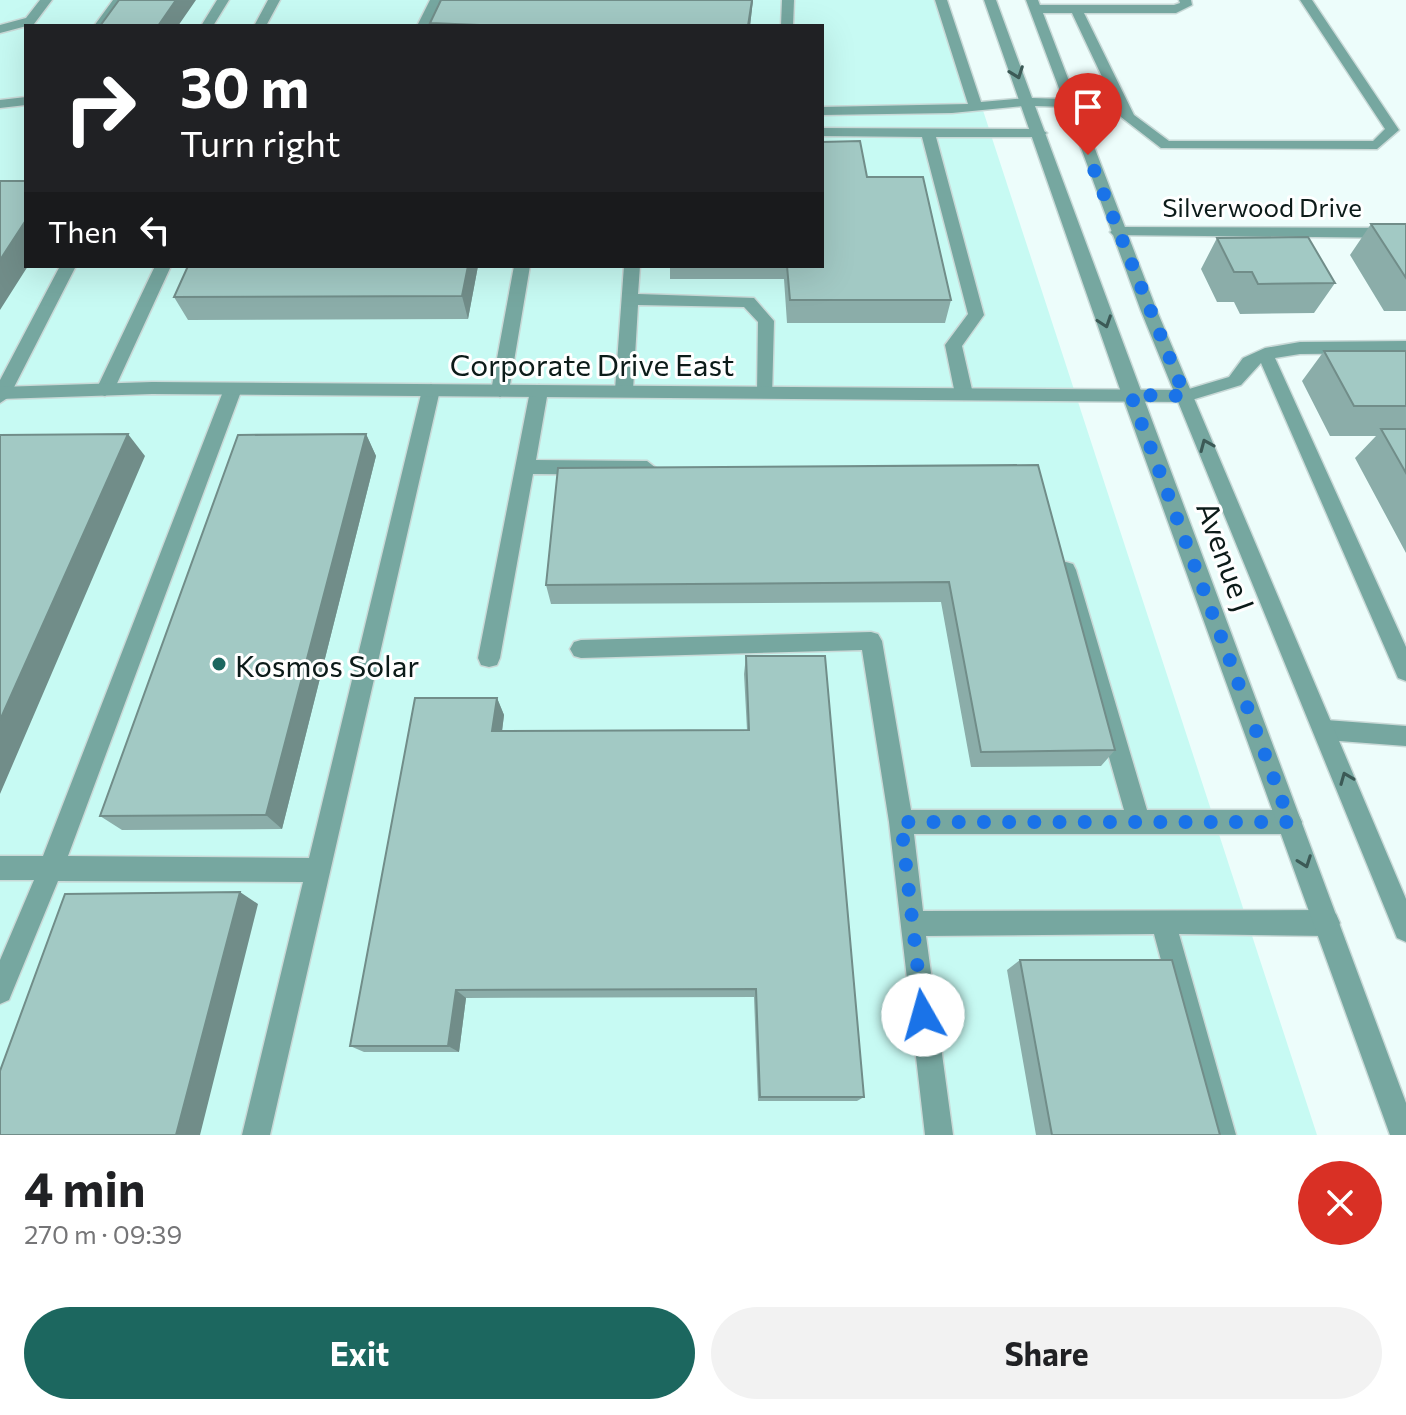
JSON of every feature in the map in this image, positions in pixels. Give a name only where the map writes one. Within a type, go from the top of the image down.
[{"type":"street","points":[[0,29],[30,21],[46,0]]},
{"type":"street","points":[[101,24],[119,0]]},
{"type":"street","points":[[208,24],[223,0]]},
{"type":"street","points":[[261,24],[274,0]]},
{"type":"street","points":[[424,24],[436,0]]},
{"type":"street","points":[[787,24],[788,0]]},
{"type":"street","points":[[941,0],[975,105]]},
{"type":"street","name":"Avenue J","points":[[990,0],[1131,395],[1404,1135]]},
{"type":"street","points":[[1034,5],[1077,10],[1176,9],[1186,5],[1185,0]]},
{"type":"street","points":[[1077,10],[1128,117],[1166,145],[1377,145],[1392,130],[1306,0]]},
{"type":"street","name":"Avenue J","points":[[1034,5],[1068,103],[1185,396],[1326,730],[1399,893],[1406,929]]},
{"type":"street","points":[[0,104],[24,101]]},
{"type":"street","points":[[824,111],[1068,103]]},
{"type":"street","points":[[824,132],[1040,133]]},
{"type":"street","points":[[928,132],[976,315],[953,345],[964,394]]},
{"type":"street","name":"Silverwood Drive","points":[[1118,232],[1406,233]]},
{"type":"street","points":[[1,394],[67,268]]},
{"type":"street","points":[[105,390],[162,268]]},
{"type":"street","points":[[500,391],[522,268]]},
{"type":"street","points":[[624,390],[632,268]]},
{"type":"street","points":[[629,299],[748,302],[766,321],[766,393]]},
{"type":"street","points":[[1185,396],[1235,381],[1249,362],[1265,354],[1300,348],[1406,347]]},
{"type":"street","points":[[1265,354],[1406,671]]},
{"type":"street","points":[[0,991],[51,868],[233,389]]},
{"type":"street","name":"Corporate Drive East","points":[[1,394],[233,389],[1185,396]]},
{"type":"street","points":[[256,1135],[431,390]]},
{"type":"street","points":[[489,658],[539,391]]},
{"type":"street","points":[[525,467],[668,468]]},
{"type":"street","points":[[1062,556],[1139,822]]},
{"type":"street","points":[[581,649],[871,641],[901,822],[939,1135]]},
{"type":"street","points":[[1326,730],[1406,736]]},
{"type":"street","points":[[901,822],[1290,822]]},
{"type":"street","points":[[0,868],[318,870]]},
{"type":"street","points":[[1163,921],[1222,1135]]},
{"type":"street","points":[[912,924],[1327,923]]},
{"type":"shaded area","points":[[0,0],[947,0],[1317,1135],[0,1135]]},
{"type":"building","points":[[119,0],[176,0],[159,24],[101,24]]},
{"type":"building","points":[[441,0],[752,0],[748,24],[430,23]]},
{"type":"building","points":[[860,141],[867,177],[923,177],[951,300],[790,300],[787,268],[824,268],[824,142]]},
{"type":"building","points":[[0,181],[24,181],[24,223],[0,260]]},
{"type":"building","points":[[1371,224],[1406,224],[1406,278]]},
{"type":"building","points":[[1308,237],[1335,283],[1258,284],[1252,272],[1234,272],[1217,238]]},
{"type":"building","points":[[187,268],[468,268],[462,296],[174,297]]},
{"type":"building","points":[[1324,351],[1406,351],[1406,406],[1354,406]]},
{"type":"building","points":[[1381,429],[1406,429],[1406,473]]},
{"type":"building","points":[[128,434],[0,720],[0,435]]},
{"type":"building","points":[[366,434],[266,815],[100,816],[238,435]]},
{"type":"building","points":[[1038,465],[1115,750],[981,752],[949,582],[546,585],[558,468]]},
{"type":"building","points":[[746,656],[825,656],[864,1097],[760,1097],[756,989],[456,990],[448,1046],[350,1046],[415,698],[497,698],[492,731],[749,730]]},
{"type":"building","points":[[240,892],[176,1135],[0,1135],[0,1071],[65,894]]},
{"type":"building","points":[[1020,960],[1172,960],[1220,1135],[1052,1135]]},
{"type":"place","name":"Kosmos Solar","points":[[219,664]]},
{"type":"route","points":[[923,1015],[901,822],[1290,822],[1131,395],[1185,396],[1088,155]]}]
